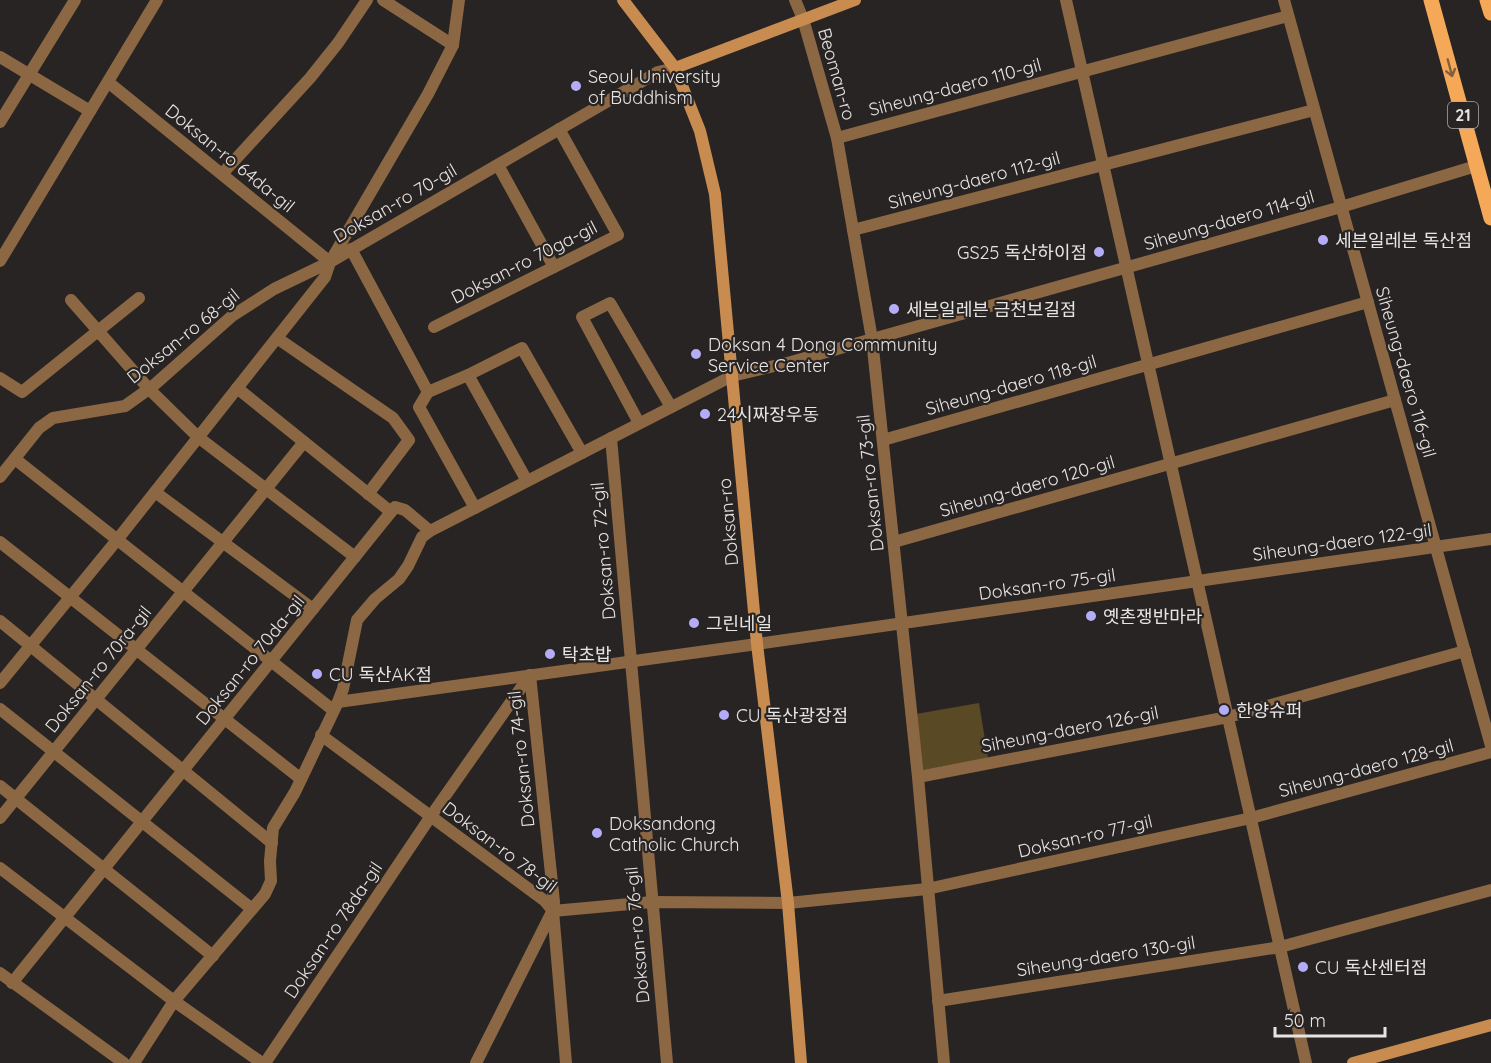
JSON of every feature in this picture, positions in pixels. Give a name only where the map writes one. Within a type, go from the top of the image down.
[{"type":"main road","name":"Doksan-ro","points":[[623,0],[675,68],[700,131],[714,194],[757,644],[788,903],[801,1063]]},
{"type":"main road","name":"Beoman-ro","points":[[675,68],[855,0]]},
{"type":"main road","name":"21","points":[[1431,0],[1491,218]]},
{"type":"main road","points":[[1487,0],[1491,13]]},
{"type":"main road","points":[[1353,1063],[1491,1025]]},
{"type":"street","points":[[0,122],[75,0]]},
{"type":"street","points":[[0,261],[157,0]]},
{"type":"street","points":[[222,174],[338,44],[367,0]]},
{"type":"street","points":[[383,0],[453,45]]},
{"type":"street","points":[[330,261],[406,135],[453,45],[459,0]]},
{"type":"street","points":[[795,0],[803,19]]},
{"type":"street","points":[[1066,0],[1306,1063]]},
{"type":"street","points":[[1284,0],[1288,16]]},
{"type":"street","name":"Siheung-daero 110-gil","points":[[837,138],[1288,16]]},
{"type":"street","name":"Siheung-daero 114-gil","points":[[1288,16],[1341,207]]},
{"type":"street","name":"Beoman-ro","points":[[803,19],[837,138]]},
{"type":"street","points":[[0,57],[90,111]]},
{"type":"street","name":"Doksan-ro 70-gil","points":[[0,683],[117,540],[325,277],[330,261],[658,72],[675,68]]},
{"type":"street","name":"Doksan-ro 64da-gil","points":[[108,82],[330,261]]},
{"type":"street","name":"Siheung-daero 112-gil","points":[[853,230],[1314,110]]},
{"type":"street","name":"Doksan-ro 70ga-gil","points":[[434,327],[618,235],[559,129]]},
{"type":"street","name":"Doksan-ro 73-gil","points":[[837,138],[873,339],[903,623]]},
{"type":"street","points":[[498,165],[554,267]]},
{"type":"street","name":"Siheung-daero 114-gil","points":[[1127,267],[1341,207],[1476,166]]},
{"type":"street","name":"Siheung-daero 116-gil","points":[[1341,207],[1491,746]]},
{"type":"street","points":[[351,249],[428,392]]},
{"type":"street","name":"Doksan-ro 68-gil","points":[[0,477],[39,428],[53,418],[125,406],[149,389],[232,316],[274,289],[330,261]]},
{"type":"street","points":[[134,1063],[174,1001],[265,894],[271,881],[273,828],[301,779],[343,689],[357,620],[375,599],[399,579],[408,567],[422,537],[732,376],[791,362],[1127,267]]},
{"type":"street","points":[[0,378],[22,392],[139,298]]},
{"type":"street","points":[[71,300],[149,389],[198,437],[355,556]]},
{"type":"street","name":"Siheung-daero 118-gil","points":[[883,440],[1368,302]]},
{"type":"street","points":[[639,423],[582,317],[601,307],[610,303],[671,407]]},
{"type":"street","points":[[277,338],[393,418],[409,440],[368,494]]},
{"type":"street","points":[[475,508],[419,407],[428,392],[522,348],[582,453]]},
{"type":"street","points":[[468,375],[527,481]]},
{"type":"street","points":[[237,388],[391,512],[395,507],[405,510],[430,531]]},
{"type":"street","name":"Siheung-daero 120-gil","points":[[894,542],[1395,400]]},
{"type":"street","name":"Doksan-ro 72-gil","points":[[611,438],[631,661]]},
{"type":"street","name":"Doksan-ro 70ra-gil","points":[[0,818],[304,442]]},
{"type":"street","points":[[15,459],[271,662],[336,706]]},
{"type":"street","points":[[154,492],[313,609]]},
{"type":"street","name":"Doksan-ro 70da-gil","points":[[12,983],[391,512]]},
{"type":"street","name":"Siheung-daero 122-gil","points":[[1197,581],[1491,539]]},
{"type":"street","points":[[0,543],[301,779]]},
{"type":"street","name":"Doksan-ro 75-gil","points":[[757,644],[1197,581]]},
{"type":"street","points":[[0,621],[272,843]]},
{"type":"street","points":[[903,623],[944,1063]]},
{"type":"street","name":"Doksan-ro 74-gil","points":[[336,706],[531,675],[757,644]]},
{"type":"street","name":"Siheung-daero 126-gil","points":[[918,777],[1228,717],[1465,651]]},
{"type":"street","name":"Doksan-ro 76-gil","points":[[631,661],[667,1063]]},
{"type":"street","name":"Doksan-ro 74-gil","points":[[431,816],[531,675]]},
{"type":"street","name":"Doksan-ro 74-gil","points":[[531,675],[554,902],[566,1063]]},
{"type":"street","points":[[0,708],[252,909]]},
{"type":"street","name":"Doksan-ro 78-gil","points":[[321,735],[545,901],[553,911],[652,902],[788,903]]},
{"type":"street","name":"Siheung-daero 128-gil","points":[[1251,818],[1491,752]]},
{"type":"street","points":[[0,786],[213,956]]},
{"type":"street","name":"Doksan-ro 78da-gil","points":[[264,1063],[431,816]]},
{"type":"street","name":"Doksan-ro 77-gil","points":[[788,903],[927,889],[1251,818]]},
{"type":"street","points":[[0,868],[174,1001],[264,1063]]},
{"type":"street","name":"Siheung-daero 130-gil","points":[[938,1001],[1280,947],[1491,890]]},
{"type":"street","points":[[476,1063],[553,911]]},
{"type":"street","points":[[0,974],[124,1063]]},
{"type":"shaded area","points":[[979,703],[988,758],[922,770],[916,714]]},
{"type":"place","name":"Seoul University of Buddhism","points":[[576,86]]},
{"type":"place","name":"세븐일레븐 독산점","points":[[1323,240]]},
{"type":"place","name":"GS25 독산하이점","points":[[1099,252]]},
{"type":"place","name":"세븐일레븐 금천보길점","points":[[894,309]]},
{"type":"place","name":"Doksan 4 Dong Community Service Center","points":[[696,354]]},
{"type":"place","name":"24시짜장우동","points":[[705,414]]},
{"type":"place","name":"옛촌쟁반마라","points":[[1091,616]]},
{"type":"place","name":"그린네일","points":[[694,623]]},
{"type":"place","name":"탁초밥","points":[[550,654]]},
{"type":"place","name":"CU 독산AK점","points":[[317,674]]},
{"type":"place","name":"한양슈퍼","points":[[1224,710]]},
{"type":"place","name":"CU 독산광장점","points":[[724,715]]},
{"type":"place","name":"Doksandong Catholic Church","points":[[597,833]]},
{"type":"place","name":"CU 독산센터점","points":[[1303,967]]}]
